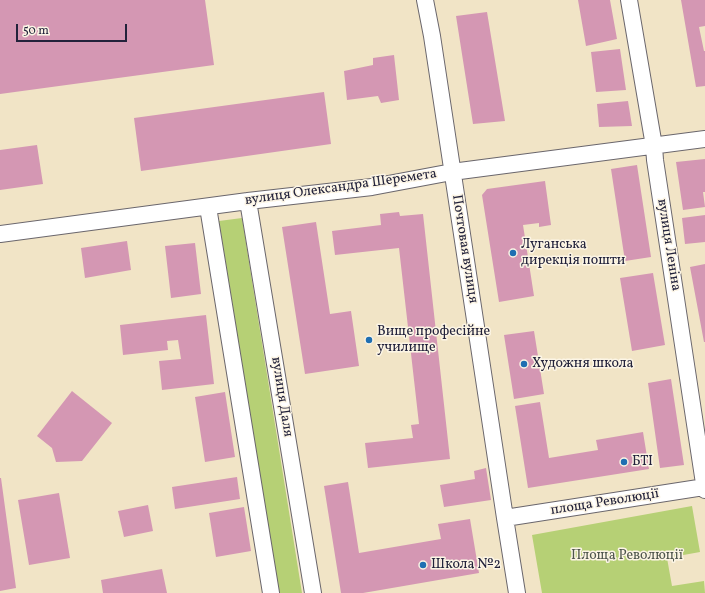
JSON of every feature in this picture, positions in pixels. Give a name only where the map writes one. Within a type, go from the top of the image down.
[{"type":"street","name":"Почтовая вулиця","points":[[425,0],[433,43],[517,593]]},
{"type":"street","name":"вулиця Леніна","points":[[629,0],[654,146],[705,488]]},
{"type":"street","name":"вулиця Олександра Шеремета","points":[[0,234],[248,201],[372,187],[452,172],[705,139]]},
{"type":"street","name":"вулиця Даля","points":[[248,201],[313,593]]},
{"type":"street","points":[[208,207],[270,593]]},
{"type":"street","name":"площа Революції","points":[[505,518],[705,488]]},
{"type":"green space","points":[[242,218],[302,593],[279,593],[219,221]]},
{"type":"green space","name":"Площа Революції","points":[[692,506],[700,552],[667,558],[672,586],[704,581],[705,593],[542,593],[532,535]]},
{"type":"building","points":[[0,0],[205,0],[214,65],[0,94]]},
{"type":"building","points":[[578,0],[610,0],[617,39],[586,46]]},
{"type":"building","points":[[681,0],[705,0],[705,26],[699,27],[705,51],[705,86],[696,87]]},
{"type":"building","points":[[487,12],[505,121],[473,124],[456,16]]},
{"type":"building","points":[[620,49],[626,90],[596,92],[591,52]]},
{"type":"building","points":[[394,55],[399,100],[381,103],[378,96],[347,100],[344,71],[373,65],[373,58]]},
{"type":"building","points":[[324,92],[331,144],[141,171],[134,118]]},
{"type":"building","points":[[628,101],[632,126],[599,127],[597,104]]},
{"type":"building","points":[[37,145],[43,184],[0,190],[0,150]]},
{"type":"building","points":[[705,159],[705,192],[703,192],[705,207],[683,210],[676,162]]},
{"type":"building","points":[[637,165],[651,257],[625,261],[611,169]]},
{"type":"building","points":[[545,181],[551,225],[539,227],[539,223],[523,225],[534,296],[499,302],[482,195],[487,189]]},
{"type":"building","points":[[399,212],[400,216],[423,214],[450,459],[368,468],[365,443],[413,438],[411,425],[419,424],[399,248],[335,255],[332,231],[381,225],[380,214]]},
{"type":"building","points":[[705,215],[705,242],[685,244],[682,218]]},
{"type":"building","points":[[316,222],[330,314],[351,311],[359,366],[305,374],[282,227]]},
{"type":"building","points":[[127,241],[131,270],[85,278],[81,248]]},
{"type":"building","points":[[195,243],[201,294],[171,298],[165,246]]},
{"type":"building","points":[[705,264],[705,342],[704,342],[690,267]]},
{"type":"building","points":[[653,273],[665,345],[632,351],[620,278]]},
{"type":"building","points":[[206,315],[214,384],[162,390],[159,361],[181,359],[178,340],[167,341],[168,350],[123,355],[120,325]]},
{"type":"building","name":"Художня школа","points":[[534,331],[544,394],[514,399],[504,335]]},
{"type":"building","points":[[671,379],[684,465],[660,468],[648,383]]},
{"type":"building","points":[[72,391],[112,423],[82,461],[56,462],[52,448],[37,436]]},
{"type":"building","points":[[225,392],[235,457],[205,462],[195,397]]},
{"type":"building","points":[[540,402],[549,458],[598,450],[596,440],[643,432],[649,469],[528,488],[515,406]]},
{"type":"building","points":[[486,468],[491,500],[444,507],[440,485],[475,479],[474,471]]},
{"type":"building","points":[[237,477],[240,499],[175,509],[172,487]]},
{"type":"building","points":[[0,478],[16,588],[0,591]]},
{"type":"building","points":[[348,482],[359,553],[441,539],[438,524],[470,519],[479,573],[363,593],[341,593],[324,486]]},
{"type":"building","points":[[59,493],[70,558],[29,565],[18,500]]},
{"type":"building","points":[[148,505],[153,531],[124,537],[118,511]]},
{"type":"building","points":[[244,507],[251,551],[216,557],[209,513]]},
{"type":"building","points":[[162,569],[167,593],[103,593],[101,580]]},
{"type":"place","name":"Луганська дирекція пошти","points":[[513,253]]},
{"type":"place","name":"Вище професійне училище","points":[[369,340]]},
{"type":"place","name":"Художня школа","points":[[524,364]]},
{"type":"place","name":"БТІ","points":[[624,462]]},
{"type":"place","name":"Школа №2","points":[[423,565]]}]
